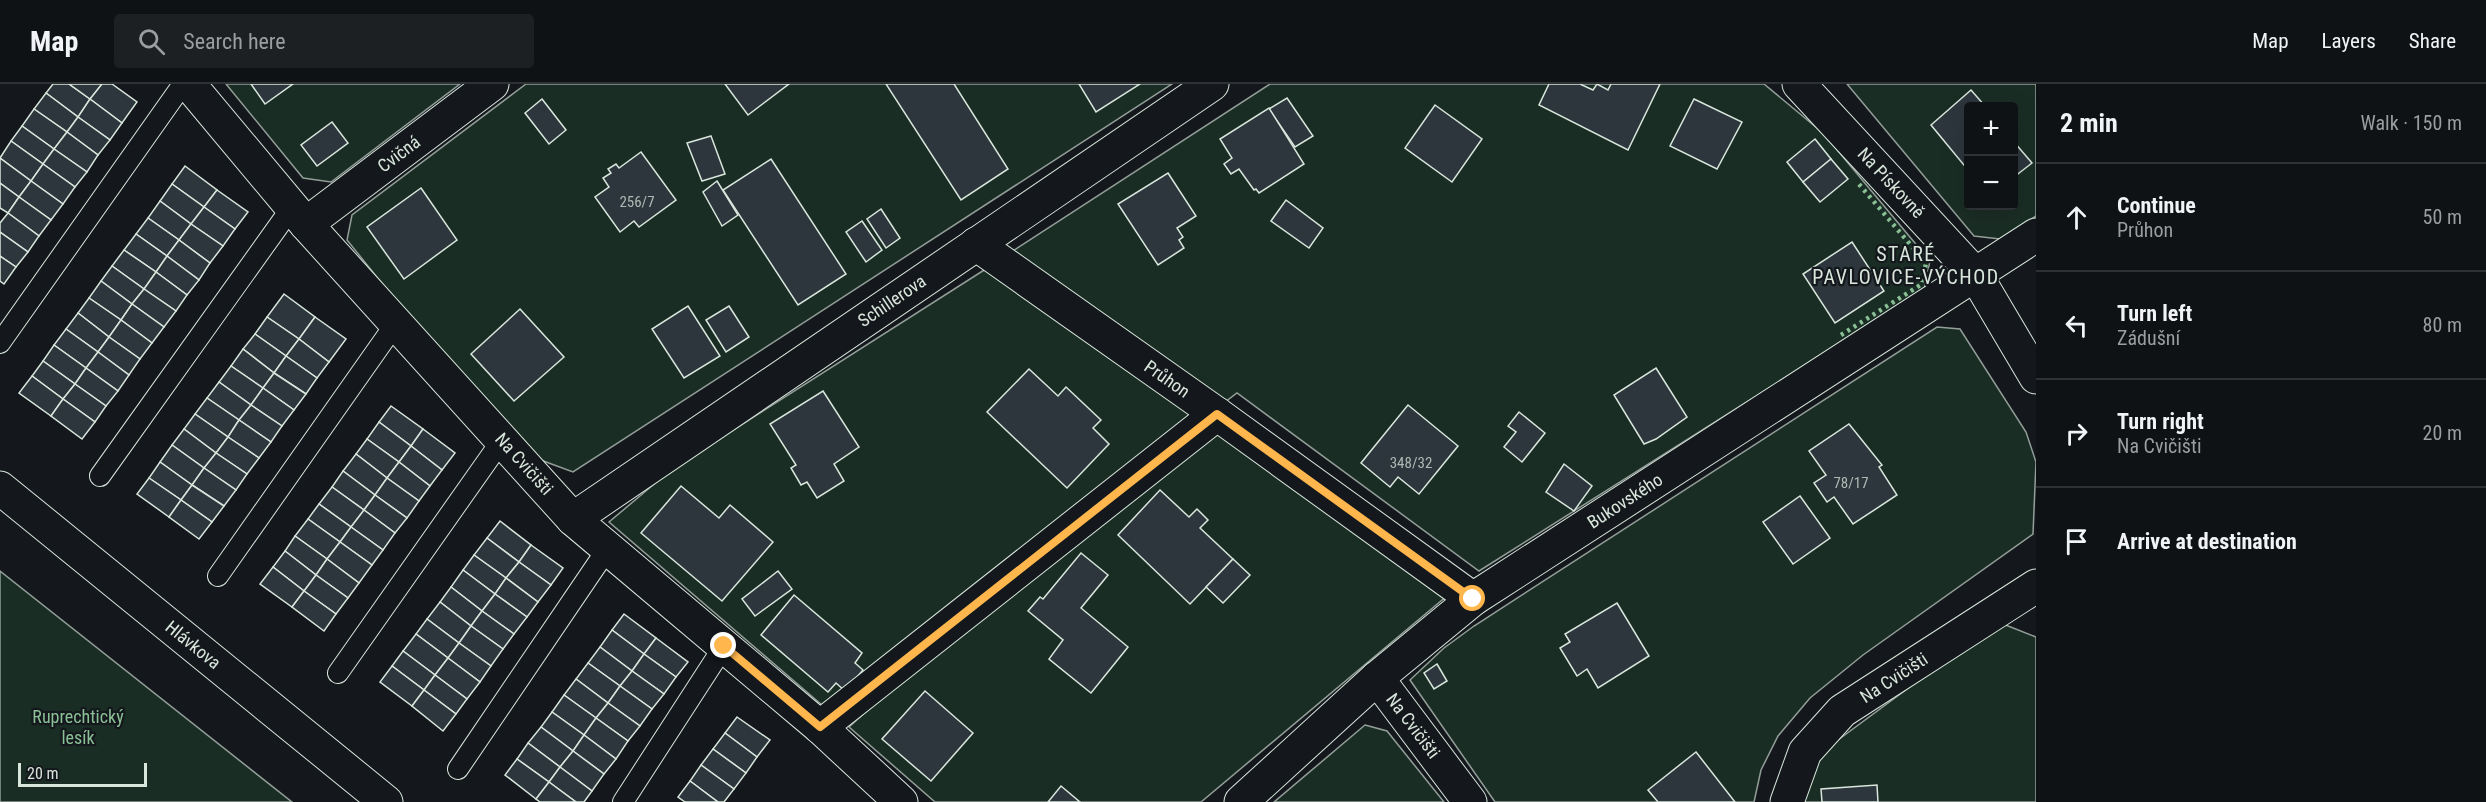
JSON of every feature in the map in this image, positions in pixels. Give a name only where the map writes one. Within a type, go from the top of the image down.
[{"type":"street","name":"Na Cvičišti","points":[[189,84],[299,215],[573,519],[820,727],[901,802]]},
{"type":"street","name":"Cvičná","points":[[299,215],[492,84]]},
{"type":"street","name":"Schillerova","points":[[573,519],[1212,84]]},
{"type":"street","name":"Na Pískovně","points":[[1799,84],[1975,274],[2036,377]]},
{"type":"street","name":"Bukovského","points":[[1241,802],[1377,678],[1473,599],[2036,235]]},
{"type":"street","name":"Průhon","points":[[976,244],[1473,599]]},
{"type":"street","points":[[820,727],[1217,414]]},
{"type":"street","name":"Hlávkova","points":[[0,488],[386,802]]},
{"type":"street","name":"Na Cvičišti","points":[[1787,802],[1805,752],[1842,711],[2036,586]]},
{"type":"street","name":"Na Cvičišti","points":[[1377,678],[1470,802]]},
{"type":"lane","points":[[0,343],[183,84]]},
{"type":"lane","points":[[100,476],[299,215]]},
{"type":"lane","points":[[218,576],[396,323]]},
{"type":"lane","points":[[338,673],[502,440]]},
{"type":"lane","points":[[458,769],[608,548]]},
{"type":"lane","points":[[623,802],[724,646]]},
{"type":"green space","points":[[226,84],[460,84],[331,182],[303,178]]},
{"type":"green space","points":[[526,84],[1172,84],[573,472],[538,459],[422,333],[347,240],[352,215]]},
{"type":"green space","points":[[1270,84],[1764,84],[1823,133],[1930,261],[1924,290],[1479,571],[1237,393],[1221,405],[1005,256]]},
{"type":"green space","points":[[1847,84],[2036,84],[2036,216],[2000,239],[1974,236]]},
{"type":"green space","points":[[992,265],[1201,411],[849,694],[822,705],[609,522],[672,469]]},
{"type":"green space","points":[[1937,327],[1960,329],[2026,432],[2036,462],[2033,534],[1863,655],[1810,698],[1778,736],[1761,770],[1754,802],[1495,802],[1410,680],[1444,648],[1474,626]]},
{"type":"green space","points":[[1223,426],[1448,595],[1201,802],[935,802],[849,727],[920,663]]},
{"type":"green space","name":"Ruprechtický lesík","points":[[0,571],[292,802],[0,802]]},
{"type":"green space","points":[[1998,622],[2036,637],[2036,802],[1800,802],[1819,754]]},
{"type":"green space","points":[[1365,725],[1387,731],[1444,802],[1274,802]]},
{"type":"building","points":[[53,84],[69,84],[90,99],[78,117],[46,93]]},
{"type":"building","points":[[69,84],[102,84],[90,99]]},
{"type":"building","points":[[102,84],[112,84],[137,102],[122,123],[90,99]]},
{"type":"building","points":[[251,84],[293,84],[265,104]]},
{"type":"building","points":[[725,84],[789,84],[748,115]]},
{"type":"building","points":[[886,84],[954,84],[1008,169],[961,200]]},
{"type":"building","points":[[1079,84],[1140,84],[1096,112]]},
{"type":"building","points":[[1549,84],[1580,84],[1593,90],[1597,84],[1608,90],[1611,84],[1660,84],[1628,150],[1539,105]]},
{"type":"building","points":[[1971,90],[1982,102],[1964,102],[1964,165],[1931,125]]},
{"type":"building","points":[[46,93],[78,117],[67,132],[34,109]]},
{"type":"building","points":[[1287,98],[1313,136],[1295,147],[1269,109]]},
{"type":"building","points":[[90,99],[122,123],[110,140],[78,117]]},
{"type":"building","points":[[542,99],[566,130],[549,144],[525,113]]},
{"type":"building","points":[[1694,99],[1742,122],[1717,169],[1670,146]]},
{"type":"building","points":[[1435,105],[1482,139],[1452,182],[1405,148]]},
{"type":"building","points":[[1269,108],[1304,164],[1259,193],[1256,189],[1254,190],[1239,169],[1231,174],[1224,164],[1232,158],[1220,139]]},
{"type":"building","points":[[34,109],[67,132],[54,149],[22,126]]},
{"type":"building","points":[[78,117],[110,140],[98,155],[67,132]]},
{"type":"building","points":[[332,122],[348,143],[317,166],[301,145]]},
{"type":"building","points":[[22,126],[54,149],[43,164],[11,141]]},
{"type":"building","points":[[67,132],[98,155],[87,172],[54,149]]},
{"type":"building","points":[[711,136],[725,174],[702,181],[687,143]]},
{"type":"building","points":[[1815,139],[1831,159],[1803,182],[1787,162]]},
{"type":"building","points":[[11,141],[43,164],[31,181],[0,158]]},
{"type":"building","points":[[2018,147],[2032,163],[2018,174]]},
{"type":"building","points":[[54,149],[87,172],[75,187],[43,164]]},
{"type":"building","points":[[641,152],[676,200],[639,227],[634,221],[620,232],[595,197],[609,187],[603,178],[611,173],[608,169],[616,164],[619,168]]},
{"type":"building","points":[[0,158],[31,181],[19,197],[0,183]]},
{"type":"building","points":[[771,159],[846,274],[798,305],[723,190]]},
{"type":"building","points":[[1831,159],[1848,179],[1820,202],[1803,182]]},
{"type":"building","points":[[43,164],[75,187],[63,204],[31,181]]},
{"type":"building","points":[[185,166],[217,190],[204,207],[172,184]]},
{"type":"building","points":[[1168,173],[1196,216],[1177,228],[1183,237],[1179,240],[1184,248],[1158,265],[1118,204]]},
{"type":"building","points":[[31,181],[63,204],[51,220],[19,197]]},
{"type":"building","points":[[717,181],[738,215],[722,226],[703,192]]},
{"type":"building","points":[[0,183],[19,197],[8,213],[0,208]]},
{"type":"building","points":[[172,184],[204,207],[191,224],[160,201]]},
{"type":"building","points":[[421,188],[457,240],[404,279],[367,227]]},
{"type":"building","points":[[217,190],[248,212],[235,229],[204,207]]},
{"type":"building","points":[[19,197],[51,220],[39,236],[8,213]]},
{"type":"building","points":[[1286,200],[1323,228],[1309,248],[1271,221]]},
{"type":"building","points":[[160,201],[191,224],[179,240],[148,218]]},
{"type":"building","points":[[204,207],[235,229],[223,246],[191,224]]},
{"type":"building","points":[[881,209],[900,238],[886,248],[867,219]]},
{"type":"building","points":[[8,213],[39,236],[28,252],[0,232],[0,223]]},
{"type":"building","points":[[148,218],[179,240],[167,256],[136,234]]},
{"type":"building","points":[[862,221],[882,250],[866,262],[846,232]]},
{"type":"building","points":[[191,224],[223,246],[210,263],[179,240]]},
{"type":"building","points":[[0,232],[28,252],[16,267],[0,256]]},
{"type":"building","points":[[136,234],[167,256],[156,272],[124,250]]},
{"type":"building","points":[[179,240],[210,263],[199,280],[167,256]]},
{"type":"building","points":[[1852,242],[1884,291],[1835,323],[1803,274]]},
{"type":"building","points":[[124,250],[156,272],[144,289],[112,266]]},
{"type":"building","points":[[0,256],[16,267],[4,284],[0,281]]},
{"type":"building","points":[[167,256],[199,280],[187,295],[156,272]]},
{"type":"building","points":[[112,266],[144,289],[132,304],[101,281]]},
{"type":"building","points":[[156,272],[187,295],[176,311],[144,289]]},
{"type":"building","points":[[101,281],[132,304],[121,320],[89,298]]},
{"type":"building","points":[[144,289],[176,311],[164,327],[132,304]]},
{"type":"building","points":[[284,294],[315,317],[299,339],[267,317]]},
{"type":"building","points":[[89,298],[121,320],[109,337],[78,313]]},
{"type":"building","points":[[132,304],[164,327],[152,343],[121,320]]},
{"type":"building","points":[[688,306],[720,356],[684,378],[652,329]]},
{"type":"building","points":[[729,306],[749,337],[726,352],[706,320]]},
{"type":"building","points":[[520,309],[564,357],[514,401],[471,354]]},
{"type":"building","points":[[78,313],[109,337],[98,352],[66,329]]},
{"type":"building","points":[[267,317],[299,339],[286,356],[255,334]]},
{"type":"building","points":[[315,317],[346,339],[329,362],[299,339]]},
{"type":"building","points":[[121,320],[152,343],[140,359],[109,337]]},
{"type":"building","points":[[66,329],[98,352],[86,368],[54,345]]},
{"type":"building","points":[[255,334],[286,356],[274,373],[243,349]]},
{"type":"building","points":[[109,337],[140,359],[129,375],[98,352]]},
{"type":"building","points":[[299,339],[329,362],[317,378],[286,356]]},
{"type":"building","points":[[54,345],[86,368],[75,384],[43,361]]},
{"type":"building","points":[[243,349],[274,373],[263,388],[231,366]]},
{"type":"building","points":[[98,352],[129,375],[118,391],[86,368]]},
{"type":"building","points":[[286,356],[317,378],[306,394],[274,373]]},
{"type":"building","points":[[43,361],[75,384],[63,399],[32,376]]},
{"type":"building","points":[[231,366],[263,388],[251,405],[219,382]]},
{"type":"building","points":[[86,368],[118,391],[106,406],[75,384]]},
{"type":"building","points":[[1656,368],[1687,417],[1656,439],[1644,444],[1614,395]]},
{"type":"building","points":[[1029,369],[1058,396],[1066,387],[1101,420],[1093,428],[1109,444],[1067,488],[987,412]]},
{"type":"building","points":[[274,373],[306,394],[294,410],[263,388]]},
{"type":"building","points":[[32,376],[63,399],[51,416],[19,393]]},
{"type":"building","points":[[219,382],[251,405],[239,420],[207,398]]},
{"type":"building","points":[[75,384],[106,406],[95,422],[63,399]]},
{"type":"building","points":[[263,388],[294,410],[282,426],[251,405]]},
{"type":"building","points":[[823,391],[859,447],[834,464],[844,481],[817,498],[807,482],[801,485],[791,468],[796,465],[770,424]]},
{"type":"building","points":[[207,398],[239,420],[228,437],[195,414]]},
{"type":"building","points":[[63,399],[95,422],[82,439],[51,416]]},
{"type":"building","points":[[251,405],[282,426],[271,442],[239,420]]},
{"type":"building","points":[[1408,405],[1458,446],[1419,494],[1398,477],[1390,487],[1361,463]]},
{"type":"building","points":[[391,406],[423,429],[411,446],[379,422]]},
{"type":"building","points":[[1519,412],[1545,433],[1522,462],[1504,447],[1516,432],[1508,426]]},
{"type":"building","points":[[195,414],[228,437],[216,453],[184,429]]},
{"type":"building","points":[[239,420],[271,442],[259,458],[228,437]]},
{"type":"building","points":[[379,422],[411,446],[399,462],[367,439]]},
{"type":"building","points":[[1849,424],[1882,465],[1879,467],[1897,495],[1853,524],[1834,497],[1827,502],[1814,483],[1826,475],[1809,451]]},
{"type":"building","points":[[184,429],[216,453],[204,468],[172,445]]},
{"type":"building","points":[[423,429],[455,453],[442,470],[411,446]]},
{"type":"building","points":[[228,437],[259,458],[247,474],[216,453]]},
{"type":"building","points":[[367,439],[399,462],[387,478],[356,454]]},
{"type":"building","points":[[172,445],[204,468],[192,485],[160,462]]},
{"type":"building","points":[[411,446],[442,470],[430,486],[399,462]]},
{"type":"building","points":[[216,453],[247,474],[236,490],[204,468]]},
{"type":"building","points":[[356,454],[387,478],[375,495],[343,471]]},
{"type":"building","points":[[160,462],[192,485],[181,500],[149,478]]},
{"type":"building","points":[[399,462],[430,486],[419,501],[387,478]]},
{"type":"building","points":[[1564,464],[1592,486],[1574,511],[1546,492]]},
{"type":"building","points":[[204,468],[236,490],[224,506],[192,485]]},
{"type":"building","points":[[343,471],[375,495],[364,510],[332,487]]},
{"type":"building","points":[[149,478],[181,500],[169,517],[137,494]]},
{"type":"building","points":[[387,478],[419,501],[407,518],[375,495]]},
{"type":"building","points":[[192,485],[224,506],[212,522],[181,500]]},
{"type":"building","points":[[681,486],[719,518],[730,505],[773,542],[722,601],[641,533]]},
{"type":"building","points":[[332,487],[364,510],[351,527],[319,504]]},
{"type":"building","points":[[1160,490],[1189,517],[1197,509],[1208,520],[1200,528],[1233,559],[1190,604],[1118,535]]},
{"type":"building","points":[[375,495],[407,518],[395,533],[364,510]]},
{"type":"building","points":[[1800,496],[1830,538],[1793,564],[1763,522]]},
{"type":"building","points":[[181,500],[212,522],[199,539],[169,517]]},
{"type":"building","points":[[319,504],[351,527],[340,542],[308,519]]},
{"type":"building","points":[[364,510],[395,533],[383,550],[351,527]]},
{"type":"building","points":[[308,519],[340,542],[327,559],[295,536]]},
{"type":"building","points":[[500,521],[531,545],[519,562],[487,538]]},
{"type":"building","points":[[351,527],[383,550],[372,565],[340,542]]},
{"type":"building","points":[[295,536],[327,559],[316,575],[285,551]]},
{"type":"building","points":[[487,538],[519,562],[506,578],[474,555]]},
{"type":"building","points":[[340,542],[372,565],[359,583],[327,559]]},
{"type":"building","points":[[531,545],[563,568],[551,585],[519,562]]},
{"type":"building","points":[[285,551],[316,575],[304,591],[273,567]]},
{"type":"building","points":[[1081,553],[1108,575],[1081,608],[1128,647],[1091,693],[1049,659],[1063,640],[1028,611],[1040,597],[1043,599]]},
{"type":"building","points":[[474,555],[506,578],[495,594],[463,570]]},
{"type":"building","points":[[327,559],[359,583],[348,598],[316,575]]},
{"type":"building","points":[[1233,559],[1250,575],[1223,603],[1206,587]]},
{"type":"building","points":[[519,562],[551,585],[538,602],[506,578]]},
{"type":"building","points":[[273,567],[304,591],[292,607],[260,584]]},
{"type":"building","points":[[463,570],[495,594],[482,611],[451,587]]},
{"type":"building","points":[[778,571],[792,589],[755,616],[742,599]]},
{"type":"building","points":[[316,575],[348,598],[336,614],[304,591]]},
{"type":"building","points":[[506,578],[538,602],[527,617],[495,594]]},
{"type":"building","points":[[451,587],[482,611],[471,626],[440,602]]},
{"type":"building","points":[[304,591],[336,614],[324,631],[292,607]]},
{"type":"building","points":[[495,594],[527,617],[514,634],[482,611]]},
{"type":"building","points":[[794,595],[862,653],[855,663],[863,670],[845,691],[836,683],[828,692],[761,635]]},
{"type":"building","points":[[440,602],[471,626],[459,643],[427,619]]},
{"type":"building","points":[[1617,603],[1649,656],[1598,688],[1587,669],[1577,676],[1560,648],[1570,642],[1565,634]]},
{"type":"building","points":[[482,611],[514,634],[503,649],[471,626]]},
{"type":"building","points":[[624,614],[656,638],[644,654],[612,630]]},
{"type":"building","points":[[427,619],[459,643],[448,658],[416,634]]},
{"type":"building","points":[[471,626],[503,649],[491,666],[459,643]]},
{"type":"building","points":[[612,630],[644,654],[632,671],[600,647]]},
{"type":"building","points":[[416,634],[448,658],[435,675],[403,651]]},
{"type":"building","points":[[656,638],[688,662],[676,677],[644,654]]},
{"type":"building","points":[[459,643],[491,666],[480,682],[448,658]]},
{"type":"building","points":[[600,647],[632,671],[620,686],[588,663]]},
{"type":"building","points":[[403,651],[435,675],[424,690],[392,666]]},
{"type":"building","points":[[644,654],[676,677],[664,694],[632,671]]},
{"type":"building","points":[[448,658],[480,682],[467,699],[435,675]]},
{"type":"building","points":[[588,663],[620,686],[608,703],[576,679]]},
{"type":"building","points":[[1437,664],[1447,681],[1434,689],[1424,673]]},
{"type":"building","points":[[392,666],[424,690],[412,706],[380,682]]},
{"type":"building","points":[[632,671],[664,694],[652,709],[620,686]]},
{"type":"building","points":[[435,675],[467,699],[456,714],[424,690]]},
{"type":"building","points":[[576,679],[608,703],[596,718],[564,695]]},
{"type":"building","points":[[620,686],[652,709],[640,726],[608,703]]},
{"type":"building","points":[[424,690],[456,714],[443,731],[412,706]]},
{"type":"building","points":[[925,691],[973,733],[931,781],[882,739]]},
{"type":"building","points":[[564,695],[596,718],[584,735],[552,712]]},
{"type":"building","points":[[608,703],[640,726],[628,741],[596,718]]},
{"type":"building","points":[[552,712],[584,735],[573,751],[541,727]]},
{"type":"building","points":[[737,717],[770,740],[757,757],[725,733]]},
{"type":"building","points":[[596,718],[628,741],[616,759],[584,735]]},
{"type":"building","points":[[541,727],[573,751],[560,767],[528,743]]},
{"type":"building","points":[[725,733],[757,757],[746,773],[713,749]]},
{"type":"building","points":[[584,735],[616,759],[604,774],[573,751]]},
{"type":"building","points":[[528,743],[560,767],[549,782],[517,759]]},
{"type":"building","points":[[713,749],[746,773],[734,789],[701,765]]},
{"type":"building","points":[[573,751],[604,774],[592,791],[560,767]]},
{"type":"building","points":[[1696,752],[1735,802],[1658,802],[1648,790]]},
{"type":"building","points":[[517,759],[549,782],[536,799],[505,775]]},
{"type":"building","points":[[701,765],[734,789],[724,802],[718,802],[690,781]]},
{"type":"building","points":[[560,767],[592,791],[584,802],[576,802],[549,782]]},
{"type":"building","points":[[690,781],[718,802],[685,802],[678,797]]},
{"type":"building","points":[[549,782],[576,802],[540,802],[536,799]]},
{"type":"building","points":[[1877,785],[1878,802],[1822,802],[1821,789]]},
{"type":"building","points":[[1061,786],[1080,802],[1048,802]]},
{"type":"hedge","points":[[1841,335],[1922,284],[1926,263],[1858,183]]},
{"type":"district","name":"STARÉ PAVLOVICE-VÝCHOD","points":[[1906,266]]},
{"type":"route","points":[[724,646],[820,727],[1217,414],[1473,599]]}]
